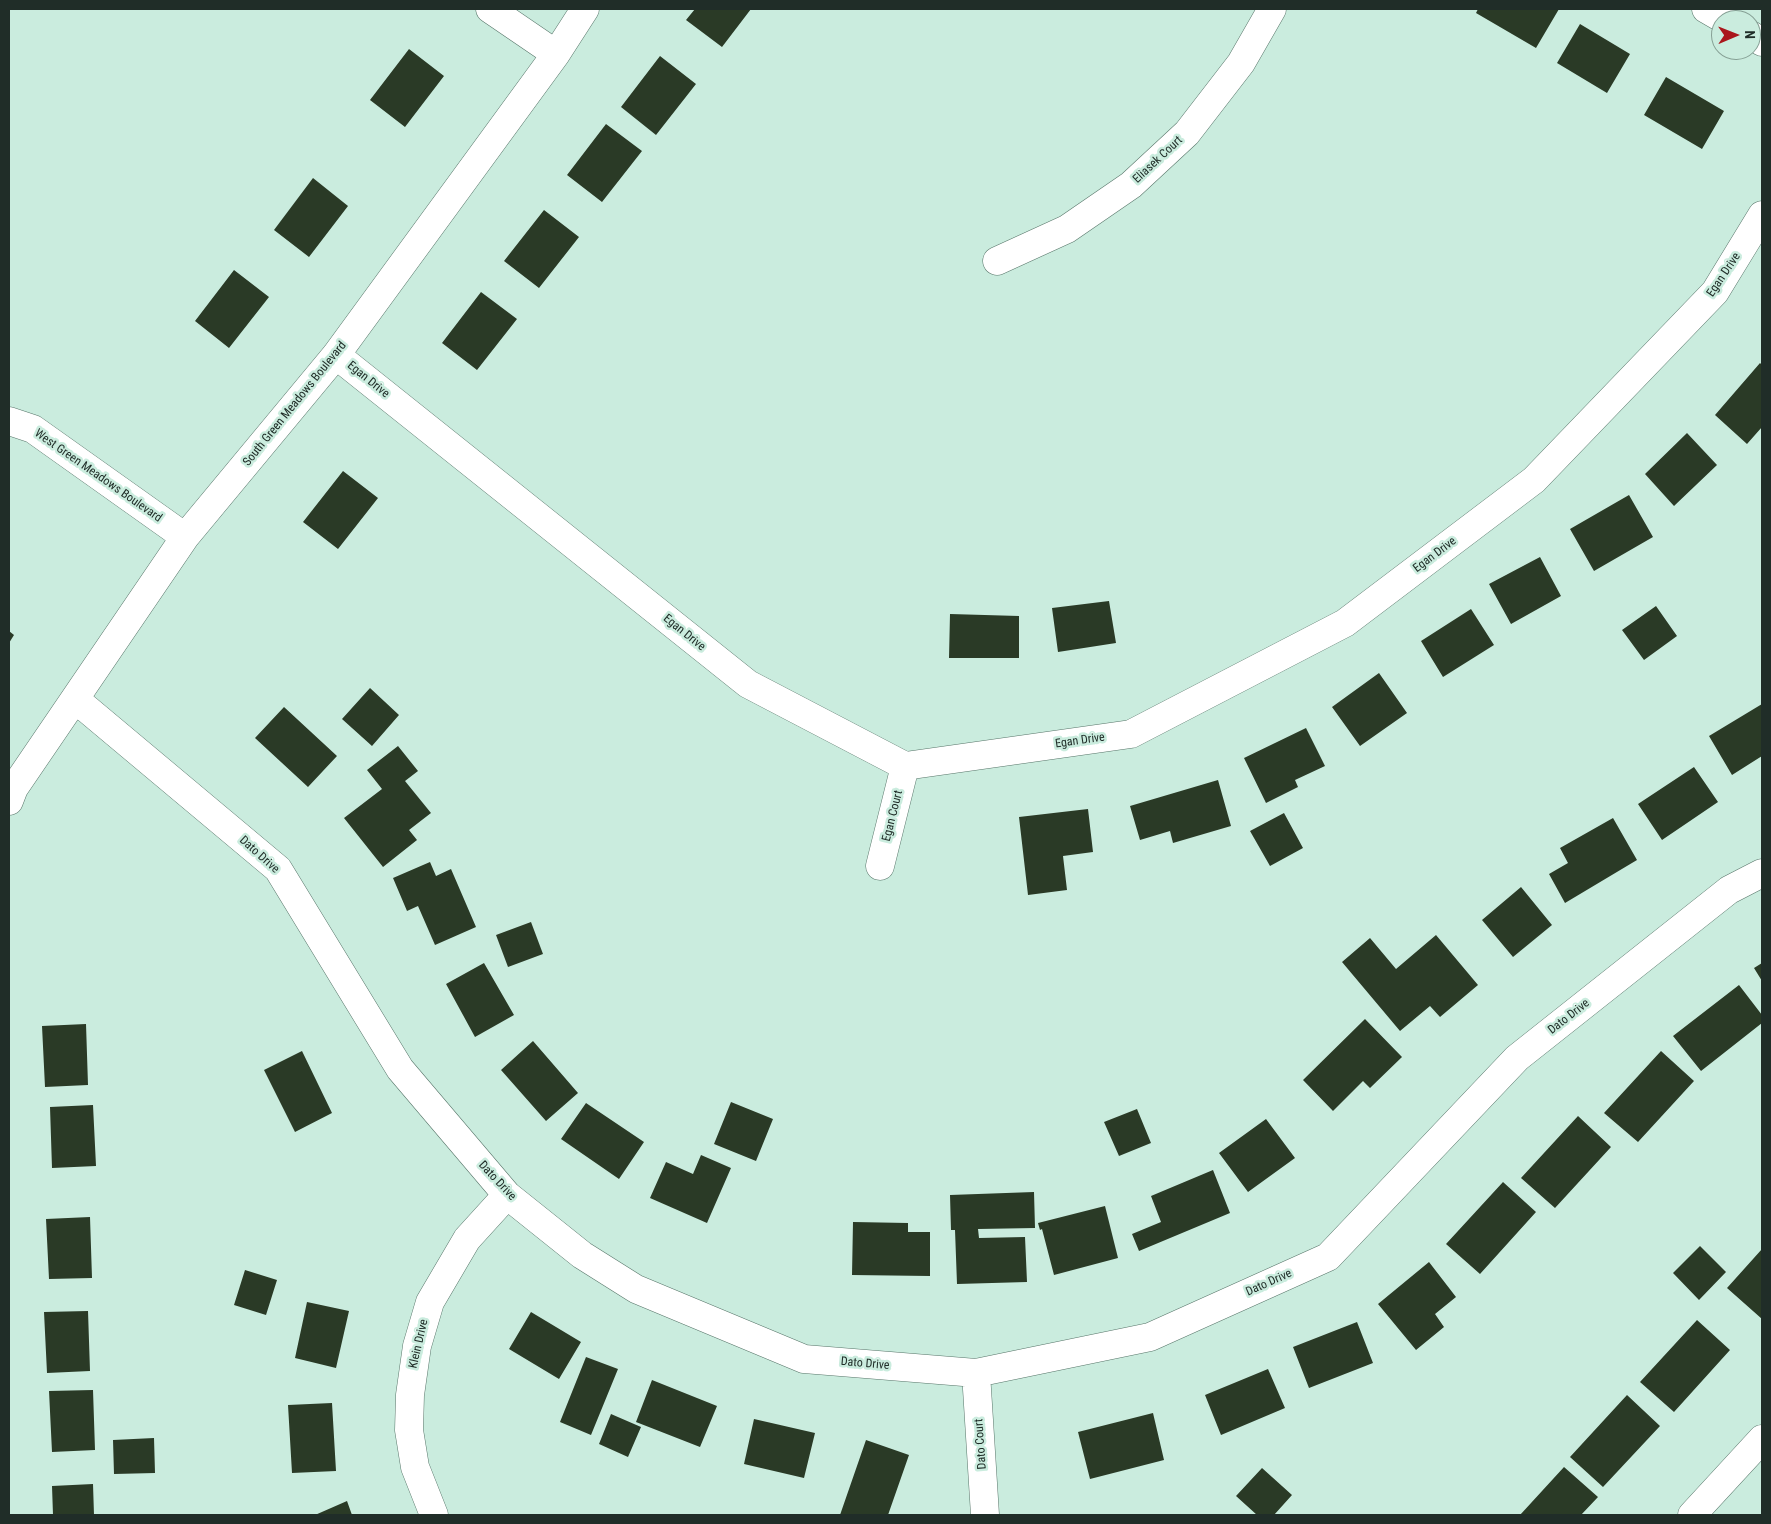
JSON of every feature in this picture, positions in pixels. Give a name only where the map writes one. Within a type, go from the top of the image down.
[{"type":"street","points":[[490,9],[556,54]]},
{"type":"street","name":"South Green Meadows Boulevard","points":[[9,801],[14,788],[185,537],[336,355],[556,54],[585,9]]},
{"type":"street","name":"Eliasek Court","points":[[997,261],[1067,228],[1131,185],[1187,133],[1241,63],[1272,9]]},
{"type":"street","name":"Egan Drive","points":[[336,355],[748,684],[905,766],[1131,734],[1346,623],[1534,480],[1715,292],[1762,216]]},
{"type":"street","name":"West Green Meadows Boulevard","points":[[9,421],[32,429],[185,537]]},
{"type":"street","name":"Dato Drive","points":[[75,699],[278,869],[400,1069],[508,1195],[582,1255],[636,1289],[804,1359],[976,1373],[1150,1337],[1328,1257],[1517,1058],[1729,890],[1762,873]]},
{"type":"street","name":"Egan Court","points":[[880,866],[905,766]]},
{"type":"street","name":"Klein Drive","points":[[434,1515],[415,1467],[409,1430],[410,1395],[417,1346],[430,1302],[466,1239],[508,1195]]},
{"type":"street","name":"Dato Court","points":[[976,1373],[985,1515]]},
{"type":"street","points":[[1692,1515],[1762,1439]]},
{"type":"building","points":[[695,9],[751,9],[722,47],[686,20]]},
{"type":"building","points":[[1478,9],[1559,9],[1536,48],[1476,13]]},
{"type":"building","points":[[1580,24],[1630,54],[1607,93],[1557,63]]},
{"type":"building","points":[[409,49],[444,76],[405,127],[370,100]]},
{"type":"building","points":[[660,56],[696,84],[656,135],[621,107]]},
{"type":"building","points":[[1666,77],[1724,111],[1702,149],[1644,115]]},
{"type":"building","points":[[606,124],[642,151],[602,202],[567,175]]},
{"type":"building","points":[[313,178],[348,206],[309,257],[274,230]]},
{"type":"building","points":[[544,210],[579,237],[539,288],[504,261]]},
{"type":"building","points":[[234,270],[269,297],[229,348],[195,321]]},
{"type":"building","points":[[481,292],[517,319],[477,370],[442,343]]},
{"type":"building","points":[[1760,363],[1762,365],[1762,427],[1747,444],[1715,415]]},
{"type":"building","points":[[1687,433],[1717,465],[1674,506],[1645,474]]},
{"type":"building","points":[[343,471],[378,498],[338,549],[303,522]]},
{"type":"building","points":[[1629,495],[1653,537],[1594,571],[1570,529]]},
{"type":"building","points":[[1540,557],[1561,596],[1511,624],[1489,584]]},
{"type":"building","points":[[1109,601],[1116,643],[1058,652],[1052,608]]},
{"type":"building","points":[[1656,606],[1677,636],[1644,660],[1622,630]]},
{"type":"building","points":[[1471,609],[1494,645],[1443,677],[1421,641]]},
{"type":"building","points":[[950,614],[1019,616],[1019,658],[949,658]]},
{"type":"building","points":[[9,631],[14,635],[9,643]]},
{"type":"building","points":[[1379,673],[1407,713],[1360,746],[1332,707]]},
{"type":"building","points":[[370,688],[399,715],[372,746],[342,719]]},
{"type":"building","points":[[1762,704],[1762,756],[1732,775],[1709,736]]},
{"type":"building","points":[[284,707],[337,756],[308,787],[255,738]]},
{"type":"building","points":[[1306,728],[1325,766],[1295,780],[1298,787],[1266,803],[1244,758]]},
{"type":"building","points":[[398,746],[418,771],[405,781],[431,813],[409,830],[417,840],[383,867],[344,818],[382,789],[367,770]]},
{"type":"building","points":[[1694,767],[1718,802],[1662,840],[1638,804]]},
{"type":"building","points":[[1218,780],[1231,826],[1173,843],[1170,831],[1140,840],[1130,806]]},
{"type":"building","points":[[1088,809],[1093,852],[1063,856],[1067,890],[1028,895],[1019,817]]},
{"type":"building","points":[[1284,813],[1303,848],[1270,866],[1250,831]]},
{"type":"building","points":[[1613,818],[1637,860],[1565,903],[1549,874],[1568,863],[1560,848]]},
{"type":"building","points":[[430,862],[436,876],[451,869],[476,927],[435,945],[418,906],[407,911],[393,878]]},
{"type":"building","points":[[1521,887],[1552,925],[1513,957],[1482,920]]},
{"type":"building","points":[[531,922],[543,954],[508,967],[496,935]]},
{"type":"building","points":[[1436,935],[1478,985],[1440,1017],[1430,1006],[1400,1031],[1342,962],[1370,938],[1396,969]]},
{"type":"building","points":[[484,963],[514,1015],[475,1037],[446,984]]},
{"type":"building","points":[[1762,963],[1762,981],[1754,968]]},
{"type":"building","points":[[1739,985],[1762,1015],[1762,1023],[1701,1071],[1673,1036]]},
{"type":"building","points":[[1365,1019],[1402,1057],[1370,1088],[1363,1081],[1333,1111],[1303,1080]]},
{"type":"building","points":[[86,1024],[88,1085],[45,1087],[42,1026]]},
{"type":"building","points":[[533,1041],[578,1093],[546,1121],[501,1070]]},
{"type":"building","points":[[302,1051],[332,1113],[295,1132],[264,1070]]},
{"type":"building","points":[[1661,1051],[1694,1081],[1638,1142],[1604,1113]]},
{"type":"building","points":[[731,1102],[773,1119],[756,1161],[714,1144]]},
{"type":"building","points":[[586,1103],[644,1142],[619,1179],[561,1139]]},
{"type":"building","points":[[93,1105],[96,1166],[52,1168],[50,1107]]},
{"type":"building","points":[[1137,1109],[1151,1143],[1119,1156],[1104,1122]]},
{"type":"building","points":[[1578,1116],[1611,1147],[1555,1208],[1521,1178]]},
{"type":"building","points":[[1266,1119],[1295,1158],[1248,1192],[1219,1153]]},
{"type":"building","points":[[701,1155],[731,1168],[707,1223],[650,1198],[666,1162],[693,1174]]},
{"type":"building","points":[[1213,1170],[1230,1213],[1139,1251],[1132,1234],[1161,1222],[1151,1196]]},
{"type":"building","points":[[1503,1182],[1536,1212],[1480,1274],[1446,1244]]},
{"type":"building","points":[[1034,1192],[1035,1228],[978,1229],[979,1238],[1025,1237],[1027,1282],[957,1284],[955,1230],[951,1230],[950,1195]]},
{"type":"building","points":[[1105,1206],[1118,1258],[1054,1275],[1042,1229],[1040,1230],[1038,1223]]},
{"type":"building","points":[[90,1217],[92,1278],[49,1279],[46,1219]]},
{"type":"building","points":[[853,1222],[908,1223],[908,1232],[930,1232],[930,1276],[852,1275]]},
{"type":"building","points":[[1700,1246],[1726,1272],[1699,1300],[1673,1273]]},
{"type":"building","points":[[1762,1249],[1762,1319],[1727,1288]]},
{"type":"building","points":[[1429,1262],[1456,1297],[1435,1314],[1444,1327],[1416,1350],[1378,1304]]},
{"type":"building","points":[[245,1270],[277,1280],[266,1315],[234,1305]]},
{"type":"building","points":[[307,1302],[349,1311],[336,1368],[295,1358]]},
{"type":"building","points":[[88,1311],[90,1371],[47,1373],[44,1312]]},
{"type":"building","points":[[531,1312],[581,1342],[559,1379],[509,1349]]},
{"type":"building","points":[[1697,1320],[1730,1350],[1674,1412],[1640,1382]]},
{"type":"building","points":[[1357,1322],[1373,1363],[1309,1388],[1293,1347]]},
{"type":"building","points":[[586,1357],[618,1369],[591,1435],[560,1422]]},
{"type":"building","points":[[1268,1369],[1285,1408],[1221,1435],[1205,1395]]},
{"type":"building","points":[[652,1380],[717,1406],[700,1447],[636,1422]]},
{"type":"building","points":[[93,1390],[95,1450],[52,1452],[49,1391]]},
{"type":"building","points":[[1627,1395],[1660,1426],[1603,1487],[1570,1457]]},
{"type":"building","points":[[332,1403],[336,1471],[292,1473],[288,1405]]},
{"type":"building","points":[[1153,1413],[1164,1460],[1090,1479],[1078,1432]]},
{"type":"building","points":[[611,1414],[641,1427],[628,1457],[599,1444]]},
{"type":"building","points":[[754,1419],[815,1433],[804,1478],[744,1464]]},
{"type":"building","points":[[154,1438],[155,1473],[114,1474],[113,1440]]},
{"type":"building","points":[[866,1440],[909,1455],[888,1515],[840,1515]]},
{"type":"building","points":[[1564,1467],[1598,1497],[1581,1515],[1520,1515]]},
{"type":"building","points":[[1262,1468],[1292,1495],[1274,1515],[1257,1515],[1236,1496]]},
{"type":"building","points":[[93,1484],[94,1515],[53,1515],[52,1486]]},
{"type":"building","points":[[347,1501],[352,1515],[315,1515]]}]
